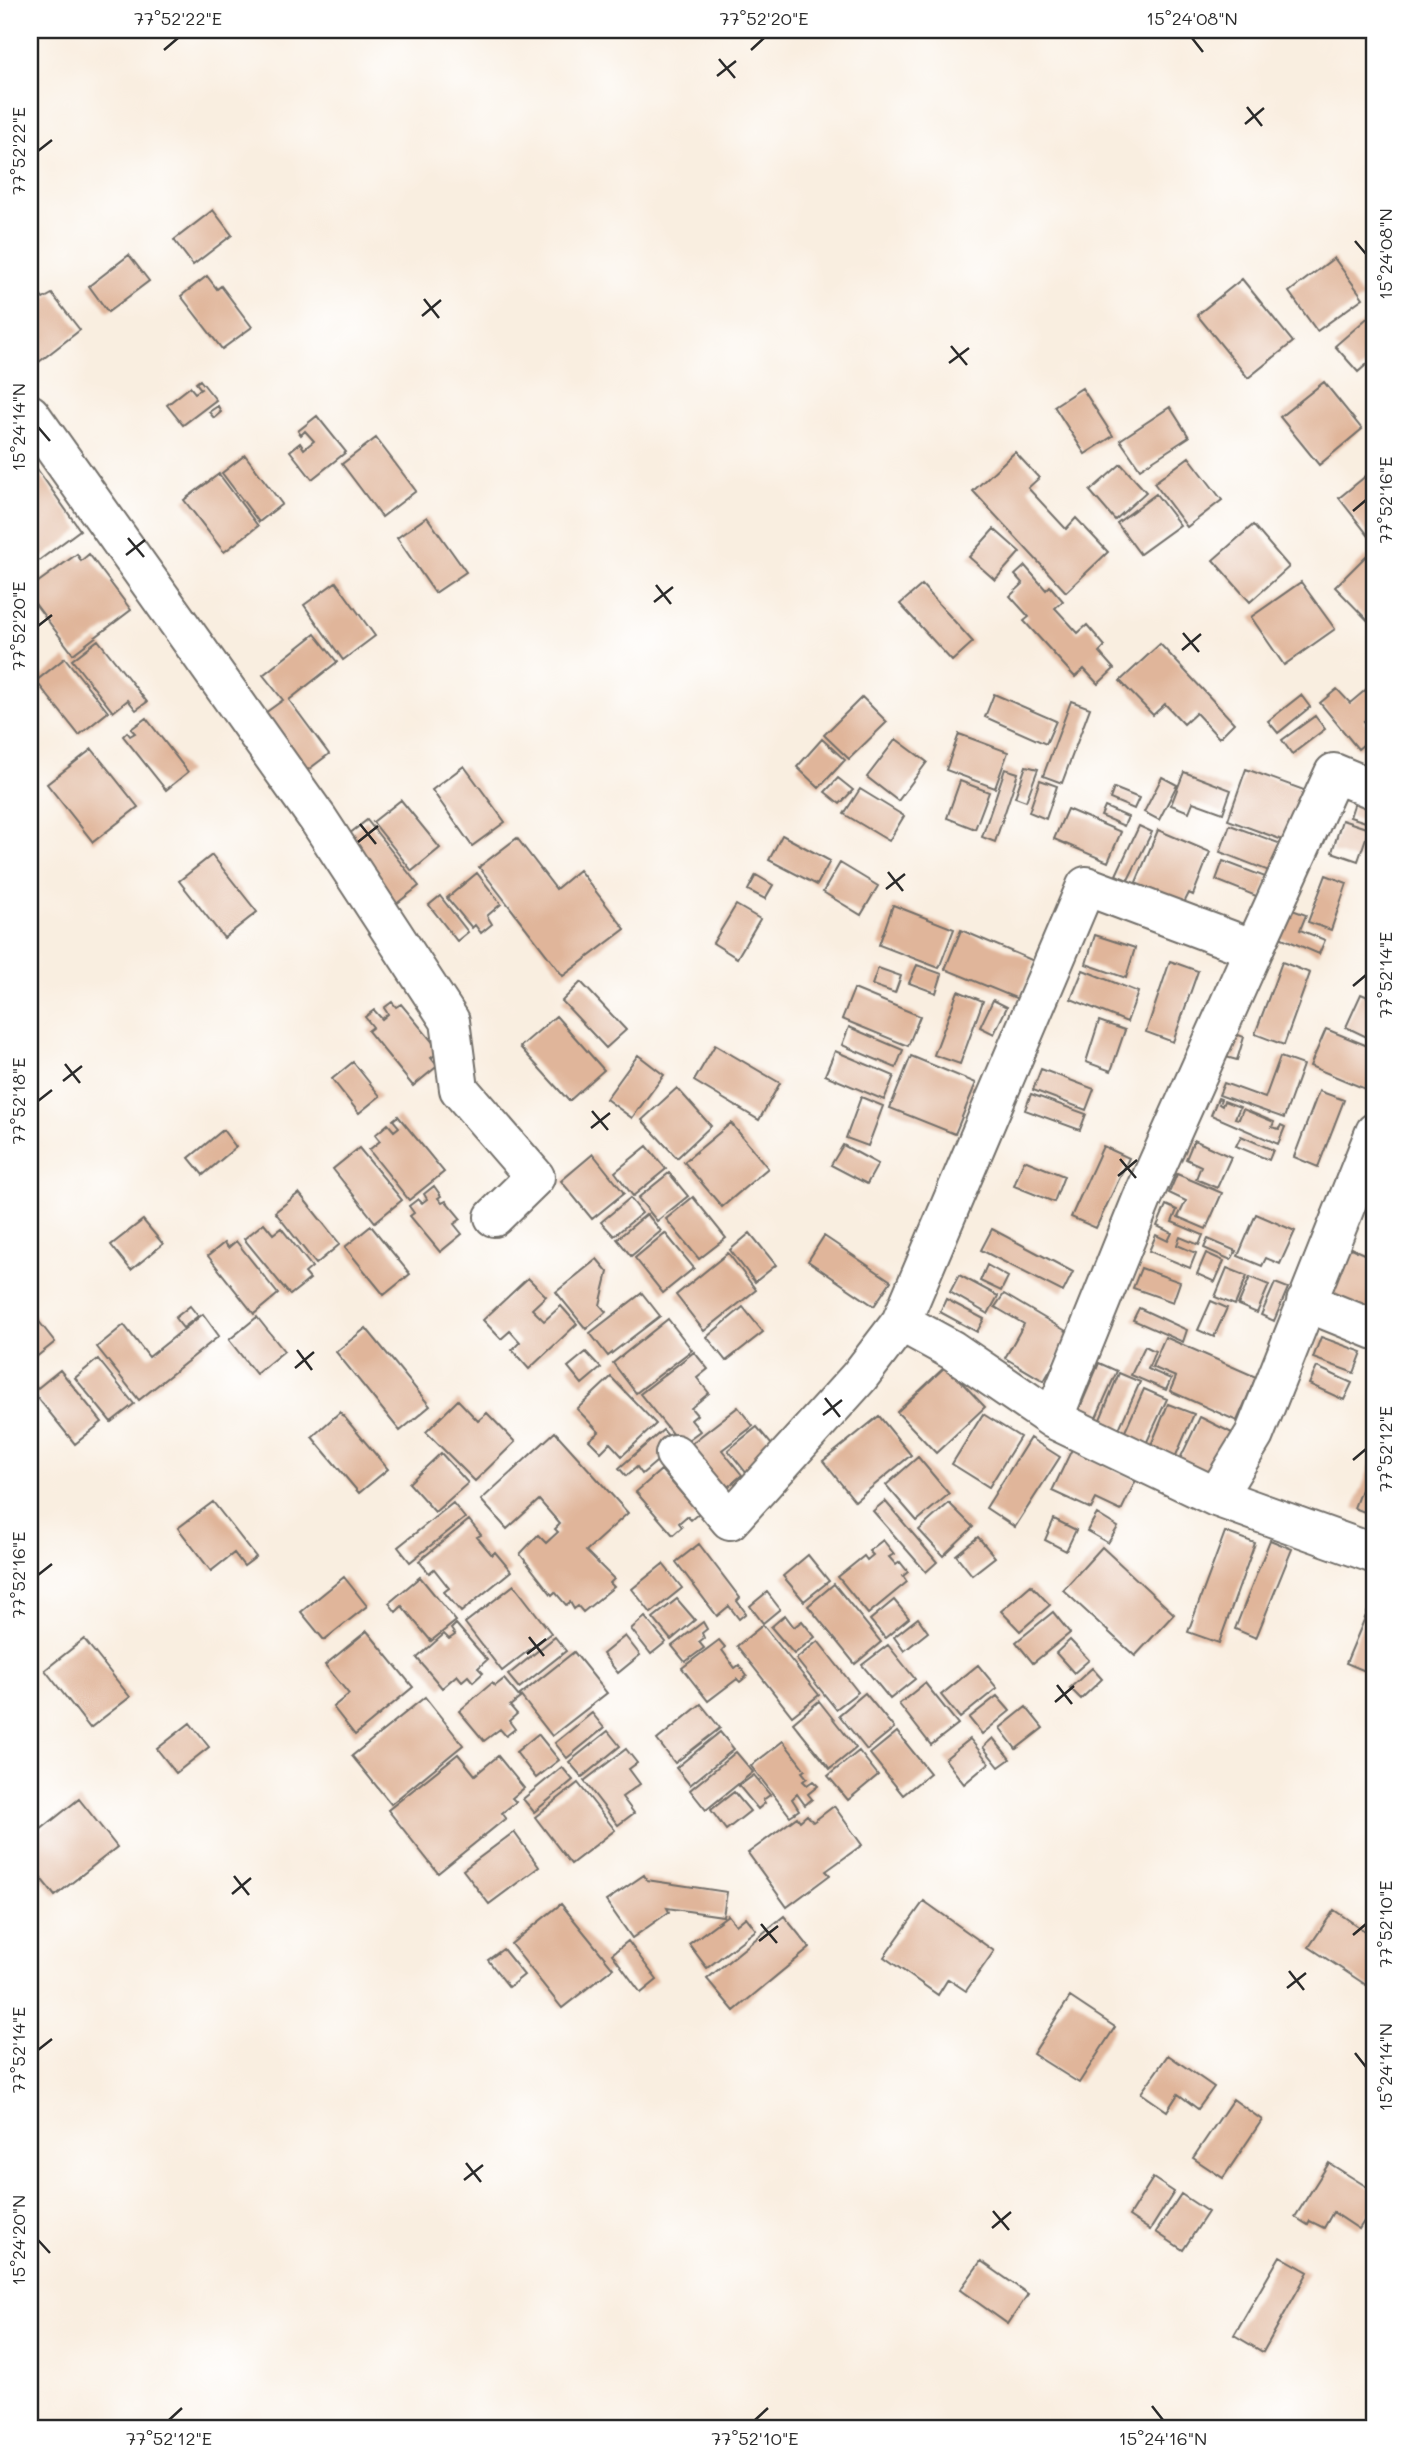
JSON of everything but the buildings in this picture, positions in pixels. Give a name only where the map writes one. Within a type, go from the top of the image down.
[{"type":"street","points":[[30,414],[318,819],[450,1021],[459,1089],[535,1177],[495,1217]]},
{"type":"street","points":[[1053,1419],[1142,1199],[1334,773],[1358,783],[1375,759]]},
{"type":"street","points":[[675,1454],[730,1520],[859,1377],[901,1322],[1086,886],[1254,949]]},
{"type":"street","points":[[1216,1497],[1254,1434],[1375,1132]]},
{"type":"street","points":[[1306,1302],[1375,1330]]},
{"type":"street","points":[[901,1322],[952,1350],[1053,1419],[1216,1497],[1375,1554]]}]
